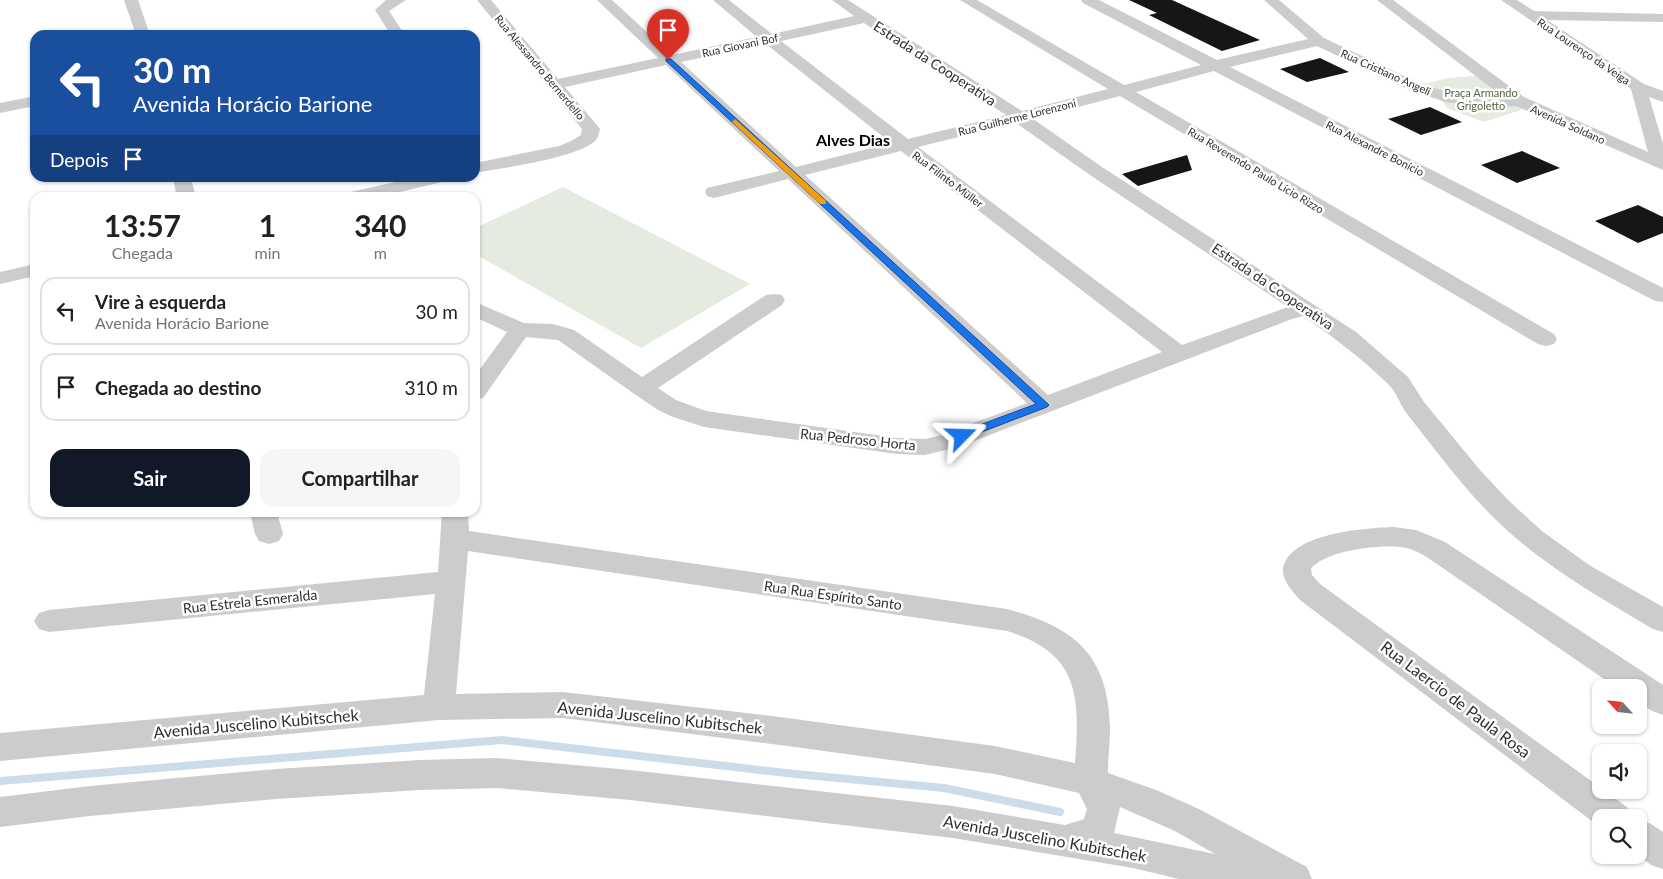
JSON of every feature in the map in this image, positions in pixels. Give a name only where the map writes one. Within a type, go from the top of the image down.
[{"type":"street","points":[[131,0],[140,30]]},
{"type":"street","points":[[395,30],[382,10],[388,4],[399,0]]},
{"type":"street","name":"Rua Alessandro Bernerdello","points":[[480,163],[563,150],[589,138],[591,129],[484,0]]},
{"type":"street","points":[[604,0],[1044,405]]},
{"type":"street","name":"Rua Filinto Müller","points":[[720,0],[904,145],[1179,354]]},
{"type":"street","name":"Estrada da Cooperativa","points":[[840,0],[1348,338],[1400,382],[1414,406],[1471,476],[1500,508],[1532,538],[1579,572],[1663,621]]},
{"type":"street","name":"Rua Reverendo Paulo Lício Rizzo","points":[[967,0],[1546,339]]},
{"type":"street","name":"Rua Alexandre Bonício","points":[[1088,0],[1663,296]]},
{"type":"street","name":"Rua Cristiano Angeli","points":[[1271,0],[1319,41],[1414,87],[1439,96],[1491,103],[1518,101]]},
{"type":"street","name":"Avenida Soldano","points":[[1384,0],[1518,101],[1662,164]]},
{"type":"street","name":"Rua Lourenço da Veiga","points":[[1508,0],[1638,87],[1663,97]]},
{"type":"street","points":[[1530,15],[1661,20]]},
{"type":"street","name":"Rua Giovani Bof","points":[[555,84],[866,18]]},
{"type":"street","name":"Rua Guilherme Lorenzoni","points":[[714,192],[1319,41]]},
{"type":"street","points":[[1638,87],[1662,164]]},
{"type":"street","points":[[0,108],[30,102]]},
{"type":"street","points":[[376,192],[418,182]]},
{"type":"street","points":[[0,278],[30,271]]},
{"type":"street","points":[[641,388],[774,300]]},
{"type":"street","name":"Rua Pedroso Horta","points":[[480,311],[520,330],[553,331],[566,335],[641,388],[682,412],[704,419],[896,446],[925,447],[949,441],[1285,314],[1307,309]]},
{"type":"street","points":[[480,386],[520,330]]},
{"type":"street","points":[[439,706],[455,526]]},
{"type":"street","name":"Rua Rua Espírito Santo","points":[[455,526],[1007,620],[1029,626],[1052,638],[1069,650],[1087,678],[1091,693],[1094,725],[1092,782]]},
{"type":"street","name":"Rua Laercio de Paula Rosa","points":[[1603,809],[1310,592],[1298,578],[1298,564],[1304,557],[1329,547],[1363,538],[1388,536],[1418,541],[1444,554],[1663,702]]},
{"type":"street","name":"Rua Estrela Esmeralda","points":[[49,621],[450,582]]},
{"type":"street","name":"Avenida Juscelino Kubitschek","points":[[0,748],[439,706],[563,705],[994,760],[1040,768],[1092,782],[1144,801],[1187,820],[1294,879]]},
{"type":"street","name":"Avenida Juscelino Kubitschek","points":[[0,812],[90,801],[276,784],[420,775],[497,773],[639,786],[953,822],[1133,852],[1252,879]]},
{"type":"street","points":[[1064,841],[1086,836],[1098,829],[1104,809],[1092,782]]},
{"type":"street","points":[[1647,841],[1663,853]]},
{"type":"green space","name":"Praça Armando Grigoletto","points":[[1488,75],[1530,107],[1484,122],[1447,108],[1439,95],[1419,85],[1448,78]]},
{"type":"green space","points":[[563,187],[750,284],[641,348],[480,257],[480,226]]},
{"type":"building","points":[[1129,0],[1172,0],[1260,40],[1222,51],[1149,15],[1157,13]]},
{"type":"building","points":[[1320,58],[1349,72],[1307,82],[1280,69]]},
{"type":"building","points":[[1430,107],[1462,122],[1421,135],[1388,119]]},
{"type":"building","points":[[1522,151],[1560,168],[1517,183],[1481,165]]},
{"type":"building","points":[[1187,155],[1192,170],[1138,186],[1122,174]]},
{"type":"building","points":[[1638,205],[1663,217],[1663,233],[1638,243],[1595,221]]},
{"type":"waterway","points":[[0,781],[502,740],[795,774],[944,788],[1060,812]]},
{"type":"slow traffic","points":[[735,122],[823,202]]},
{"type":"district","name":"Alves Dias","points":[[853,139]]},
{"type":"route","points":[[668,60],[1044,405],[962,436]]}]
